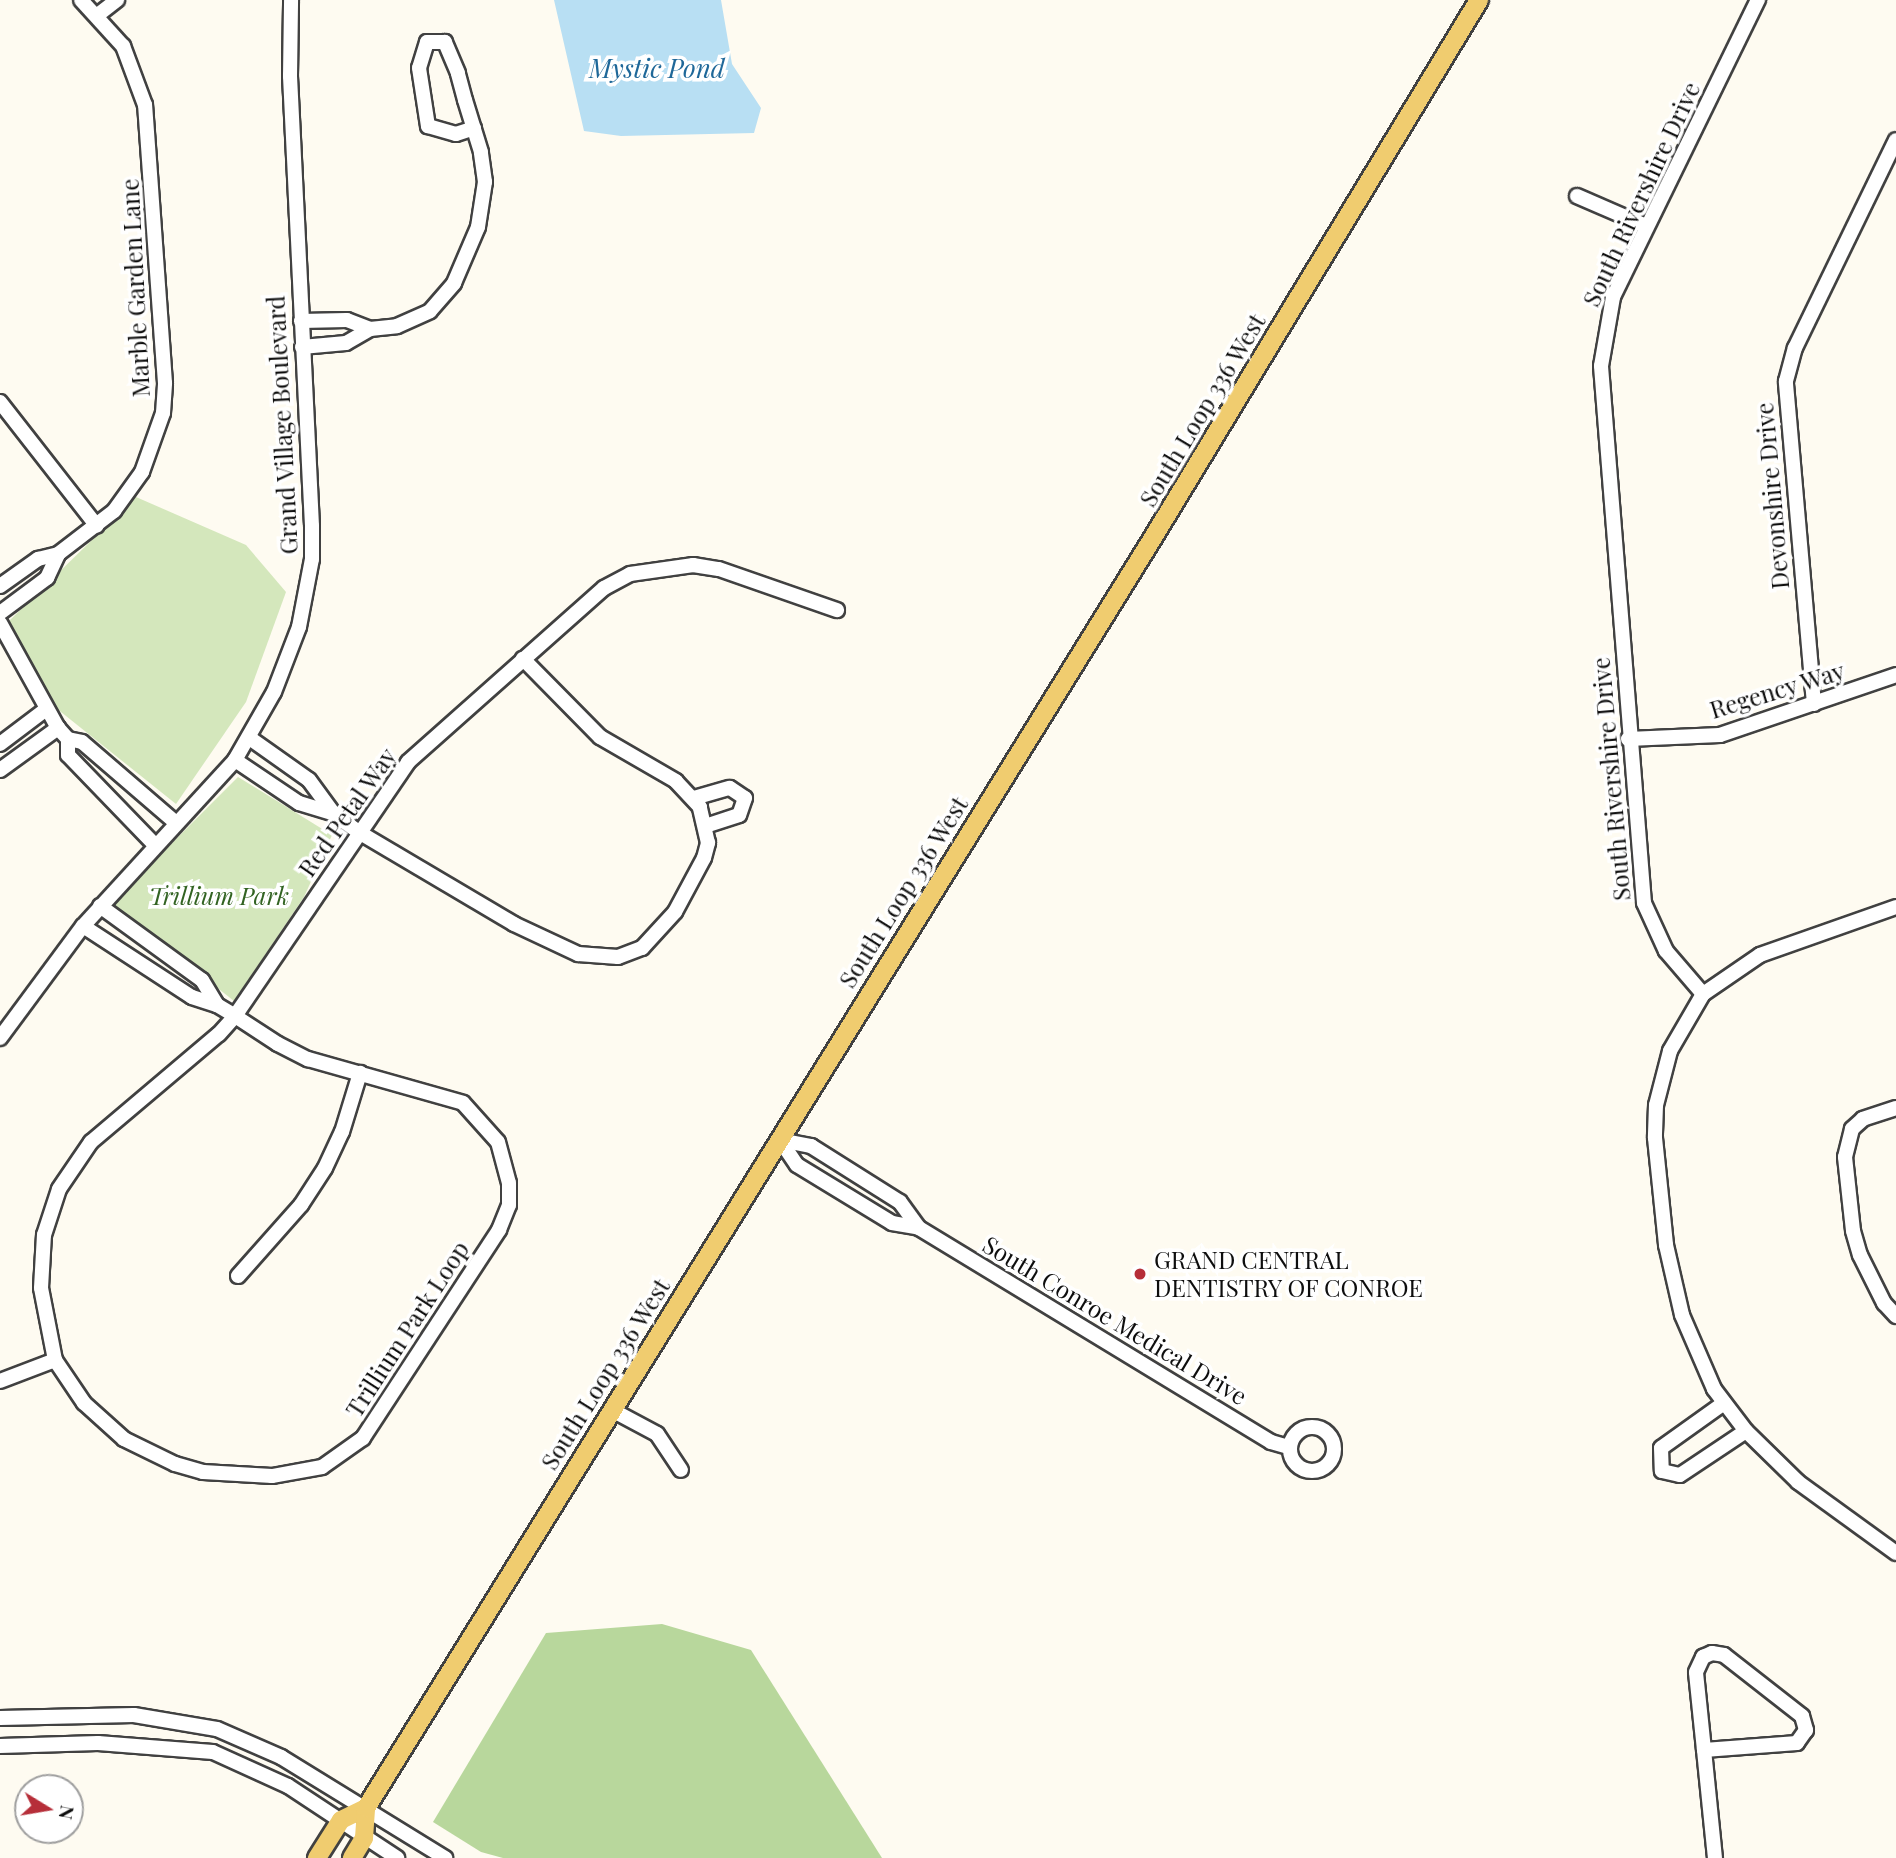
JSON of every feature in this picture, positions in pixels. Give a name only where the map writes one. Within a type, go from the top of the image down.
[{"type":"main road","name":"South Loop 336 West","points":[[365,1838],[366,1808],[780,1140],[1479,0]]},
{"type":"main road","points":[[317,1858],[341,1820],[366,1808]]},
{"type":"main road","points":[[352,1858],[365,1838]]},
{"type":"street","name":"Marble Garden Lane","points":[[0,586],[38,559],[58,554],[97,526],[130,494],[142,472],[163,414],[165,383],[145,105],[123,46],[99,14],[82,0]]},
{"type":"street","points":[[99,14],[117,0]]},
{"type":"street","name":"Grand Village Boulevard","points":[[0,1038],[83,926],[175,822],[235,760],[251,738],[287,661],[312,559],[290,76],[291,0]]},
{"type":"street","name":"South Rivershire Drive","points":[[1703,994],[1666,951],[1644,903],[1628,739],[1601,366],[1613,297],[1758,0]]},
{"type":"street","points":[[302,347],[346,343],[370,329],[397,326],[430,311],[454,282],[478,227],[485,182],[474,128],[445,42],[427,42],[419,68],[428,126],[456,134],[474,128]]},
{"type":"street","name":"Devonshire Drive","points":[[1814,704],[1786,381],[1795,348],[1896,139]]},
{"type":"street","points":[[1577,196],[1646,226]]},
{"type":"street","points":[[301,321],[347,320],[370,329]]},
{"type":"street","points":[[0,402],[97,526]]},
{"type":"street","name":"Marble Garden Lane","points":[[0,613],[47,578],[58,554]]},
{"type":"street","name":"Red Petal Way","points":[[235,1016],[357,831],[408,762],[604,588],[630,574],[664,568],[719,569],[837,610]]},
{"type":"street","points":[[0,623],[45,710],[63,734],[68,755],[155,845]]},
{"type":"street","points":[[251,738],[309,780],[334,814],[357,831],[514,924],[578,954],[600,958],[642,948],[657,936],[704,858],[706,825],[694,799],[676,782],[600,737],[523,659]]},
{"type":"street","name":"Regency Way","points":[[1628,739],[1720,735],[1896,675]]},
{"type":"street","points":[[0,744],[45,710]]},
{"type":"street","points":[[0,770],[63,734],[82,741],[175,822]]},
{"type":"street","points":[[235,760],[299,803],[334,814]]},
{"type":"street","points":[[694,799],[730,788],[745,798],[738,815],[706,825]]},
{"type":"street","name":"Trillium Park Loop","points":[[100,906],[202,980],[218,1005]]},
{"type":"street","points":[[1896,907],[1760,955],[1703,994],[1670,1051],[1656,1105],[1655,1138],[1666,1245],[1682,1315],[1724,1403],[1746,1431],[1798,1482],[1896,1553]]},
{"type":"street","name":"Trillium Park Loop","points":[[83,926],[192,997],[218,1005],[307,1059],[463,1103],[498,1142],[509,1183],[509,1205],[499,1230],[363,1438],[323,1467],[302,1474],[203,1472],[175,1464],[124,1439],[84,1403],[55,1360],[43,1300],[41,1259],[60,1189],[92,1142],[219,1034],[235,1016]]},
{"type":"street","points":[[238,1276],[301,1205],[325,1168],[342,1132],[360,1073]]},
{"type":"street","points":[[1896,1108],[1863,1119],[1852,1129],[1845,1157],[1853,1231],[1860,1255],[1884,1303],[1896,1316]]},
{"type":"street","name":"South Conroe Medical Drive","points":[[780,1140],[797,1165],[892,1223],[919,1228],[1271,1442],[1289,1447]]},
{"type":"street","name":"South Conroe Medical Drive","points":[[780,1140],[822,1153],[900,1202],[919,1228]]},
{"type":"street","points":[[0,1381],[55,1360]]},
{"type":"street","points":[[1724,1403],[1661,1448],[1662,1471],[1680,1475],[1746,1431]]},
{"type":"street","points":[[612,1410],[657,1434],[681,1470]]},
{"type":"street","points":[[1704,1750],[1790,1745],[1802,1737],[1805,1723],[1724,1655],[1712,1653],[1703,1657],[1696,1672],[1715,1858]]},
{"type":"street","points":[[0,1718],[84,1713],[208,1727],[281,1757],[445,1858]]},
{"type":"street","points":[[0,1746],[98,1743],[213,1752],[264,1773],[397,1858]]},
{"type":"green space","points":[[136,497],[246,545],[286,592],[246,702],[176,804],[56,708],[9,621]]},
{"type":"green space","name":"Trillium Park","points":[[238,777],[332,835],[304,897],[234,1001],[111,904]]},
{"type":"green space","points":[[662,1624],[751,1650],[882,1858],[503,1858],[481,1852],[433,1822],[546,1633]]},
{"type":"water","name":"Mystic Pond","points":[[554,0],[721,0],[732,64],[761,108],[754,133],[621,136],[584,131]]},
{"type":"place","name":"GRAND CENTRAL DENTISTRY OF CONROE","points":[[1140,1274]]}]
